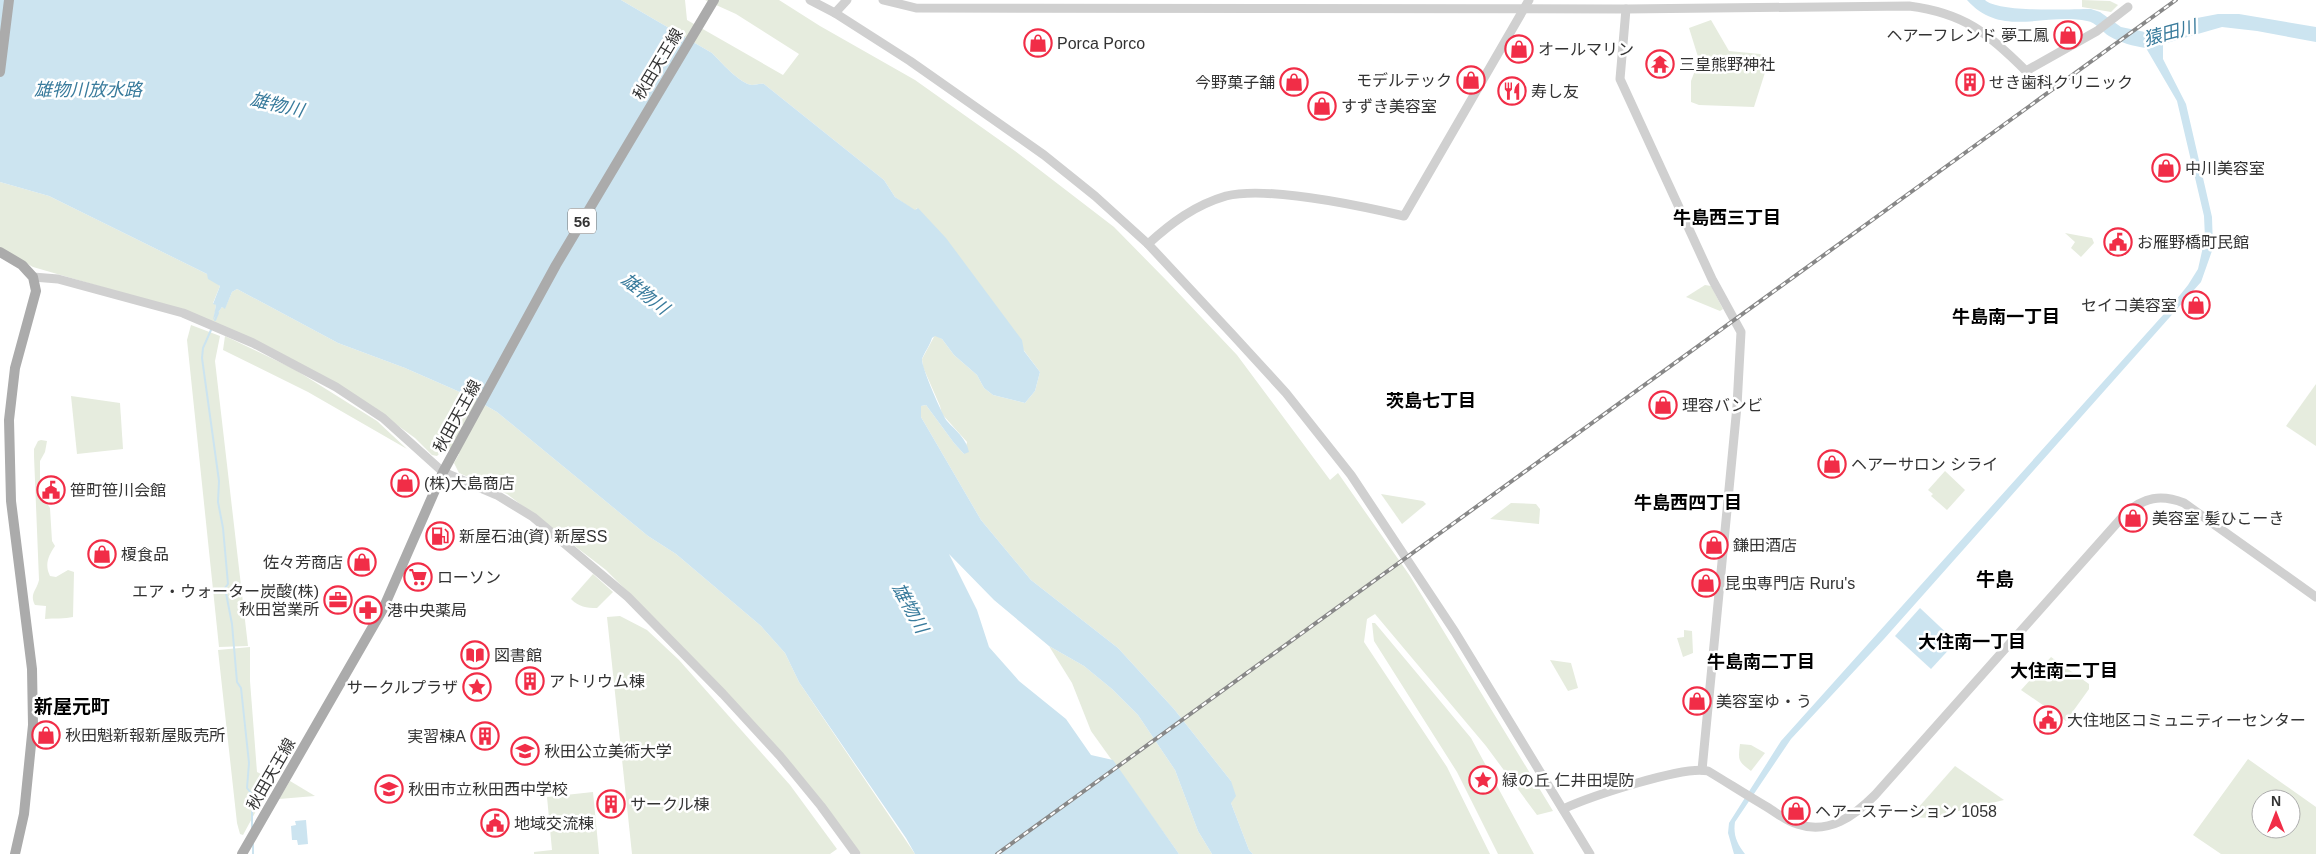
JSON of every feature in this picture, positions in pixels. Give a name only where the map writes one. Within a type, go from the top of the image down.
[{"type":"main road","points":[[0,72],[9,0]]},
{"type":"main road","name":"秋田天王線","points":[[242,854],[383,608],[443,472],[556,265],[714,0]]},
{"type":"main road","points":[[0,252],[22,265],[33,277],[36,291],[14,377],[8,440],[11,501],[32,669],[33,725],[24,814],[14,854]]},
{"type":"street","points":[[810,0],[836,13],[910,61],[1044,155],[1095,196],[1148,244],[1286,393],[1351,475],[1455,632],[1590,854]]},
{"type":"street","points":[[836,13],[847,0]]},
{"type":"street","points":[[883,0],[916,8],[1527,4],[1626,9],[1891,6],[1926,8],[1951,15],[1982,30],[2026,71],[2097,31],[2128,7]]},
{"type":"street","points":[[1148,244],[1185,214],[1214,200],[1239,194],[1270,194],[1404,216],[1527,4]]},
{"type":"street","points":[[1626,9],[1620,79],[1716,287],[1741,332],[1737,406],[1702,770]]},
{"type":"street","points":[[33,277],[58,280],[183,314],[253,343],[336,387],[383,418],[443,472],[497,495],[533,517],[628,597],[768,743],[821,806],[856,854]]},
{"type":"street","points":[[1563,809],[1585,799],[1635,784],[1691,770],[1702,770],[1708,771],[1799,825],[1834,825],[1858,812],[2125,514],[2144,501],[2167,497],[2184,503],[2316,597]]},
{"type":"shaded area","points":[[621,0],[685,0],[687,20],[783,75],[799,54],[736,14],[705,0],[779,0],[820,26],[915,80],[1015,151],[1114,227],[1237,355],[1330,480],[1338,473],[1410,576],[1553,811],[1537,815],[1486,746],[1375,614],[1367,619],[1364,642],[1447,767],[1490,854],[1253,854],[1249,850],[1231,803],[1231,781],[1174,709],[1118,648],[1031,580],[981,520],[921,417],[921,406],[926,405],[964,454],[967,442],[942,414],[923,367],[922,359],[935,335],[942,339],[954,355],[977,375],[984,388],[993,395],[1025,403],[1035,391],[1040,372],[917,208],[915,211],[895,197],[884,180],[764,84],[747,84],[731,72],[712,53]]},
{"type":"shaded area","points":[[2082,0],[2110,1],[2118,5],[2111,12],[2082,7]]},
{"type":"shaded area","points":[[1711,20],[1729,51],[1760,54],[1769,60],[1754,107],[1699,105],[1691,102],[1691,81],[1699,60],[1689,28]]},
{"type":"shaded area","points":[[0,182],[49,196],[207,274],[220,286],[213,303],[216,305],[214,318],[222,307],[225,308],[232,292],[237,289],[338,343],[405,368],[469,396],[497,412],[648,536],[676,554],[761,626],[785,653],[799,682],[915,854],[861,854],[717,682],[606,570],[507,494],[459,473],[454,463],[459,454],[445,448],[437,456],[432,455],[415,438],[379,412],[185,311],[33,267],[0,248]]},
{"type":"shaded area","points":[[2065,233],[2092,238],[2094,243],[2081,257],[2071,248],[2075,242]]},
{"type":"shaded area","points":[[1705,285],[1711,286],[1723,309],[1720,311],[1686,297]]},
{"type":"shaded area","points":[[191,325],[220,336],[215,361],[248,646],[219,647],[187,340]]},
{"type":"shaded area","points":[[225,336],[294,369],[377,421],[407,449],[308,392],[223,350]]},
{"type":"shaded area","points":[[2316,384],[2316,446],[2286,426]]},
{"type":"shaded area","points":[[71,396],[120,403],[123,449],[77,454]]},
{"type":"shaded area","points":[[38,441],[47,441],[45,452],[40,461],[40,488],[41,495],[50,508],[52,541],[55,546],[49,556],[47,568],[50,576],[56,577],[68,570],[74,572],[73,617],[70,618],[45,619],[46,606],[35,605],[33,601],[34,592],[39,580],[34,449]]},
{"type":"shaded area","points":[[1945,471],[1965,490],[1947,510],[1931,496],[1933,494],[1928,490]]},
{"type":"shaded area","points":[[1381,494],[1423,501],[1426,504],[1402,524]]},
{"type":"shaded area","points":[[1511,503],[1536,504],[1540,509],[1539,524],[1490,519]]},
{"type":"shaded area","points":[[593,574],[613,592],[597,608],[589,608],[577,604],[571,599]]},
{"type":"shaded area","points":[[620,616],[647,630],[679,660],[790,785],[837,849],[830,854],[632,854],[607,617]]},
{"type":"shaded area","points":[[1372,623],[1375,623],[1471,738],[1534,854],[1498,854],[1457,772],[1374,641]]},
{"type":"shaded area","points":[[1684,630],[1692,631],[1693,653],[1683,657],[1677,638],[1684,637]]},
{"type":"shaded area","points":[[1049,646],[1084,666],[1112,689],[1138,715],[1175,770],[1198,831],[1212,854],[1179,854],[1091,731],[1072,683]]},
{"type":"shaded area","points":[[250,647],[250,681],[257,772],[265,776],[270,785],[243,835],[240,834],[237,823],[218,650]]},
{"type":"shaded area","points":[[2051,657],[2089,684],[2089,689],[2066,721],[2021,690]]},
{"type":"shaded area","points":[[1550,660],[1571,663],[1578,688],[1568,691]]},
{"type":"shaded area","points":[[1740,744],[1751,745],[1765,753],[1751,771],[1740,760]]},
{"type":"shaded area","points":[[2248,759],[2290,789],[2251,789],[2251,839],[2301,839],[2301,796],[2316,807],[2316,854],[2221,854],[2193,835]]},
{"type":"shaded area","points":[[1955,766],[2004,800],[1929,818],[1910,817]]},
{"type":"shaded area","points":[[290,781],[315,796],[279,799]]},
{"type":"shaded area","points":[[593,792],[599,854],[534,854],[534,852],[552,850],[547,797]]},
{"type":"water","points":[[0,0],[621,0],[712,53],[730,72],[747,84],[764,84],[884,180],[895,197],[915,210],[918,208],[946,238],[1022,340],[1024,351],[1040,372],[1035,391],[1025,403],[993,395],[984,388],[977,375],[954,355],[942,339],[935,336],[932,338],[922,359],[941,410],[947,421],[963,439],[969,452],[964,454],[926,405],[921,406],[921,417],[981,520],[1031,580],[1118,648],[1174,709],[1231,781],[1236,796],[1231,803],[1249,850],[1253,854],[1212,854],[1198,831],[1175,770],[1138,715],[1112,689],[1084,666],[1049,646],[994,600],[949,554],[977,610],[989,647],[1019,681],[1066,719],[1091,755],[1113,760],[1179,854],[915,854],[799,682],[785,653],[761,626],[676,554],[648,536],[497,412],[469,396],[405,368],[338,343],[237,289],[232,292],[225,309],[222,307],[213,320],[216,305],[213,304],[220,286],[208,279],[207,274],[49,196],[0,182]]},
{"type":"water","name":"猿田川","points":[[1967,0],[1985,0],[1993,4],[2019,9],[2091,9],[2100,12],[2121,27],[2145,32],[2176,22],[2218,14],[2239,14],[2316,27],[2316,42],[2257,31],[2222,27],[2163,44],[2163,59],[2186,104],[2212,217],[2213,248],[2201,282],[1884,639],[1791,739],[1735,822],[1736,839],[1745,854],[1734,854],[1728,833],[1729,823],[1781,741],[2172,305],[2198,269],[2205,238],[2204,216],[2177,101],[2146,48],[2127,44],[2114,38],[2090,22],[2071,19],[2009,21],[1994,18],[1980,12]]},
{"type":"water","points":[[1920,608],[1954,640],[1954,644],[1931,669],[1895,636]]},
{"type":"water","points":[[306,820],[308,844],[298,845],[297,840],[292,840],[291,826],[296,825],[295,821]]},
{"type":"waterway","points":[[215,320],[218,313]]},
{"type":"waterway","points":[[211,330],[203,348],[202,358],[219,481],[218,502],[223,528],[228,584],[225,588],[232,624],[237,682],[241,688],[249,763],[247,788],[251,793],[252,801],[252,829]]},
{"type":"waterway","points":[[253,844],[253,854]]},
{"type":"railway","points":[[997,854],[2176,0]]},
{"type":"place","name":"ヘアーフレンド 夢工鳳","points":[[2068,35]]},
{"type":"place","name":"Porca Porco","points":[[1038,43]]},
{"type":"place","name":"オールマリン","points":[[1519,49]]},
{"type":"place","name":"三皇熊野神社","points":[[1660,64]]},
{"type":"place","name":"モデルテック","points":[[1471,80]]},
{"type":"place","name":"今野菓子舗","points":[[1294,82]]},
{"type":"place","name":"せき歯科クリニック","points":[[1970,82]]},
{"type":"place","name":"寿し友","points":[[1512,91]]},
{"type":"place","name":"すずき美容室","points":[[1322,106]]},
{"type":"place","name":"中川美容室","points":[[2166,168]]},
{"type":"place","name":"お雁野橋町民館","points":[[2118,242]]},
{"type":"place","name":"セイコ美容室","points":[[2196,305]]},
{"type":"place","name":"理容バンビ","points":[[1663,405]]},
{"type":"place","name":"ヘアーサロン シライ","points":[[1832,464]]},
{"type":"place","name":"(株)大島商店","points":[[405,483]]},
{"type":"place","name":"笹町笹川会館","points":[[51,490]]},
{"type":"place","name":"美容室 髪ひこーき","points":[[2133,518]]},
{"type":"place","name":"新屋石油(資) 新屋SS","points":[[440,536]]},
{"type":"place","name":"鎌田酒店","points":[[1714,545]]},
{"type":"place","name":"榎食品","points":[[102,554]]},
{"type":"place","name":"佐々芳商店","points":[[362,562]]},
{"type":"place","name":"ローソン","points":[[418,577]]},
{"type":"place","name":"昆虫専門店 Ruru's","points":[[1706,583]]},
{"type":"place","name":"エア・ウォーター炭酸(株) 秋田営業所","points":[[338,600]]},
{"type":"place","name":"港中央薬局","points":[[368,610]]},
{"type":"place","name":"図書館","points":[[475,655]]},
{"type":"place","name":"アトリウム棟","points":[[530,681]]},
{"type":"place","name":"サークルプラザ","points":[[477,687]]},
{"type":"place","name":"美容室ゆ・う","points":[[1697,701]]},
{"type":"place","name":"大住地区コミュニティーセンター","points":[[2048,720]]},
{"type":"place","name":"秋田魁新報新屋販売所","points":[[46,735]]},
{"type":"place","name":"実習棟A","points":[[485,736]]},
{"type":"place","name":"秋田公立美術大学","points":[[525,751]]},
{"type":"place","name":"緑の丘 仁井田堤防","points":[[1483,780]]},
{"type":"place","name":"秋田市立秋田西中学校","points":[[389,789]]},
{"type":"place","name":"サークル棟","points":[[611,804]]},
{"type":"place","name":"ヘアーステーション 1058","points":[[1796,811]]},
{"type":"place","name":"地域交流棟","points":[[495,823]]},
{"type":"district","name":"牛島西三丁目","points":[[1727,218]]},
{"type":"district","name":"牛島南一丁目","points":[[2006,317]]},
{"type":"district","name":"茨島七丁目","points":[[1431,401]]},
{"type":"district","name":"牛島西四丁目","points":[[1688,503]]},
{"type":"district","name":"牛島","points":[[1995,579]]},
{"type":"district","name":"大住南一丁目","points":[[1972,642]]},
{"type":"district","name":"牛島南二丁目","points":[[1761,662]]},
{"type":"district","name":"大住南二丁目","points":[[2064,671]]},
{"type":"district","name":"新屋元町","points":[[72,706]]},
{"type":"water label","name":"雄物川放水路","points":[[88,90]]},
{"type":"water label","name":"雄物川","points":[[277,105]]},
{"type":"water label","name":"雄物川","points":[[645,294]]},
{"type":"water label","name":"雄物川","points":[[910,608]]}]
